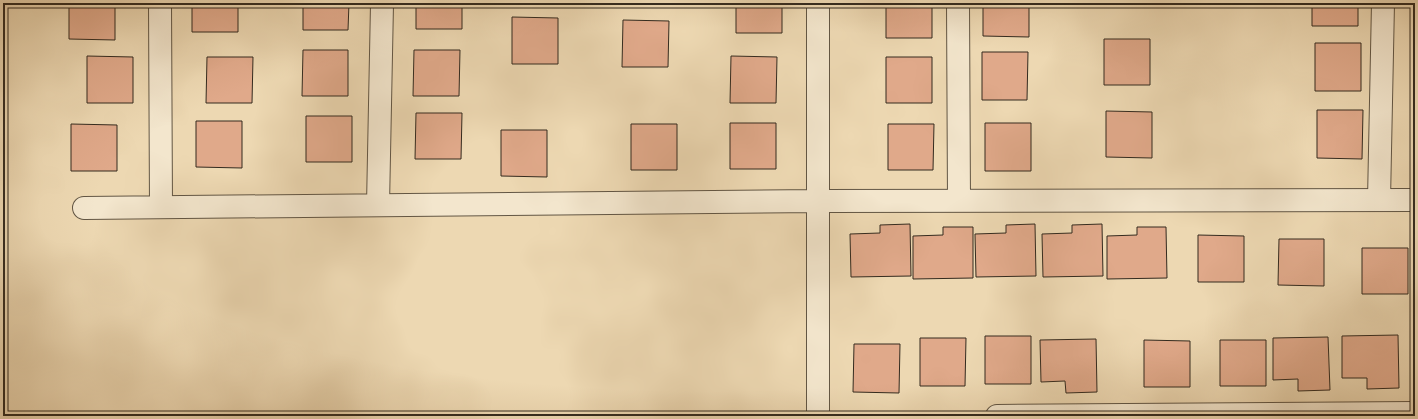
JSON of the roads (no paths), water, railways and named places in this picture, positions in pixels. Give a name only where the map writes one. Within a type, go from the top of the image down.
[{"type":"street","points":[[160,3],[161,207]]},
{"type":"street","points":[[818,3],[818,416]]},
{"type":"street","points":[[958,3],[959,201]]},
{"type":"street","points":[[1379,200],[1382,3]]},
{"type":"street","points":[[378,205],[382,4]]},
{"type":"street","points":[[84,208],[818,201],[1415,200]]},
{"type":"street","points":[[997,416],[1415,413]]}]
